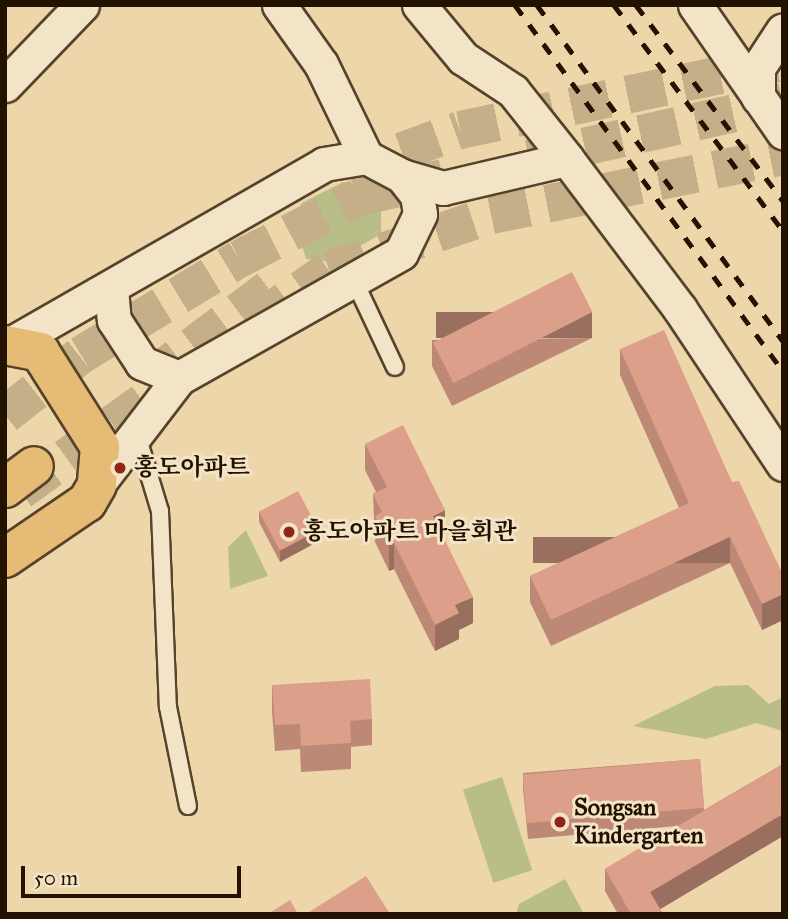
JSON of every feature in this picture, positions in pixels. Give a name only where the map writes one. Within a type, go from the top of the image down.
[{"type":"main road","points":[[5,558],[87,502],[97,485],[100,447],[40,352],[8,344]]},
{"type":"street","points":[[5,85],[82,5]]},
{"type":"street","points":[[279,5],[321,64],[366,157],[402,176],[443,188],[567,159]]},
{"type":"street","points":[[419,5],[463,58],[513,91],[617,221],[783,464]]},
{"type":"street","points":[[695,5],[783,132]]},
{"type":"street","points":[[758,97],[758,68],[783,30]]},
{"type":"street","points":[[8,344],[111,288],[324,164],[366,157]]},
{"type":"street","points":[[402,176],[417,195],[420,214]]},
{"type":"street","points":[[97,485],[179,378],[248,334],[401,253],[420,214],[443,188]]},
{"type":"street","points":[[111,288],[114,320],[142,363],[179,378]]},
{"type":"lane","points":[[354,280],[395,366]]},
{"type":"lane","points":[[137,435],[160,511],[168,707],[187,806]]},
{"type":"green space","points":[[343,182],[362,185],[381,200],[381,234],[332,262],[306,259],[295,220],[302,203]]},
{"type":"green space","points":[[246,530],[268,576],[230,589],[228,547]]},
{"type":"green space","points":[[748,685],[769,704],[783,697],[783,731],[756,723],[706,739],[633,726],[715,686]]},
{"type":"green space","points":[[502,777],[532,870],[493,883],[463,790]]},
{"type":"green space","points":[[565,879],[584,914],[516,914],[519,904]]},
{"type":"building","points":[[572,272],[592,312],[453,383],[433,343]]},
{"type":"building","points":[[664,330],[732,482],[739,481],[783,575],[783,594],[762,604],[730,537],[551,620],[530,576],[689,503],[620,349]]},
{"type":"building","points":[[403,425],[445,510],[433,516],[473,597],[455,605],[459,613],[435,625],[394,543],[389,545],[375,516],[382,512],[373,494],[387,487],[365,444]]},
{"type":"building","name":"홍도아파트 마을회관","points":[[298,491],[319,530],[280,551],[259,512]]},
{"type":"building","points":[[370,679],[372,719],[350,721],[351,743],[301,746],[300,724],[275,725],[272,685]]},
{"type":"building","points":[[700,759],[704,808],[527,823],[523,775]]},
{"type":"building","points":[[783,764],[783,814],[650,892],[663,914],[631,914],[605,869]]},
{"type":"building","points":[[366,876],[390,914],[306,914]]},
{"type":"building","points":[[290,900],[298,914],[268,914]]},
{"type":"tunnel","points":[[348,171],[460,130],[783,62]]},
{"type":"tunnel","points":[[529,159],[783,102]]},
{"type":"tunnel","points":[[255,322],[329,270],[491,215],[783,156]]},
{"type":"tunnel","points":[[5,415],[81,355],[239,259],[359,197],[443,178]]},
{"type":"tunnel","points":[[147,380],[270,288]]},
{"type":"tunnel","points":[[20,491],[180,375]]},
{"type":"railway","points":[[515,5],[783,371]]},
{"type":"railway","points":[[537,5],[783,341]]},
{"type":"railway","points":[[614,5],[783,231]]},
{"type":"railway","points":[[636,5],[783,201]]},
{"type":"place","name":"홍도아파트","points":[[120,468]]},
{"type":"place","name":"홍도아파트 마을회관","points":[[289,532]]},
{"type":"place","name":"Songsan Kindergarten","points":[[560,822]]}]
